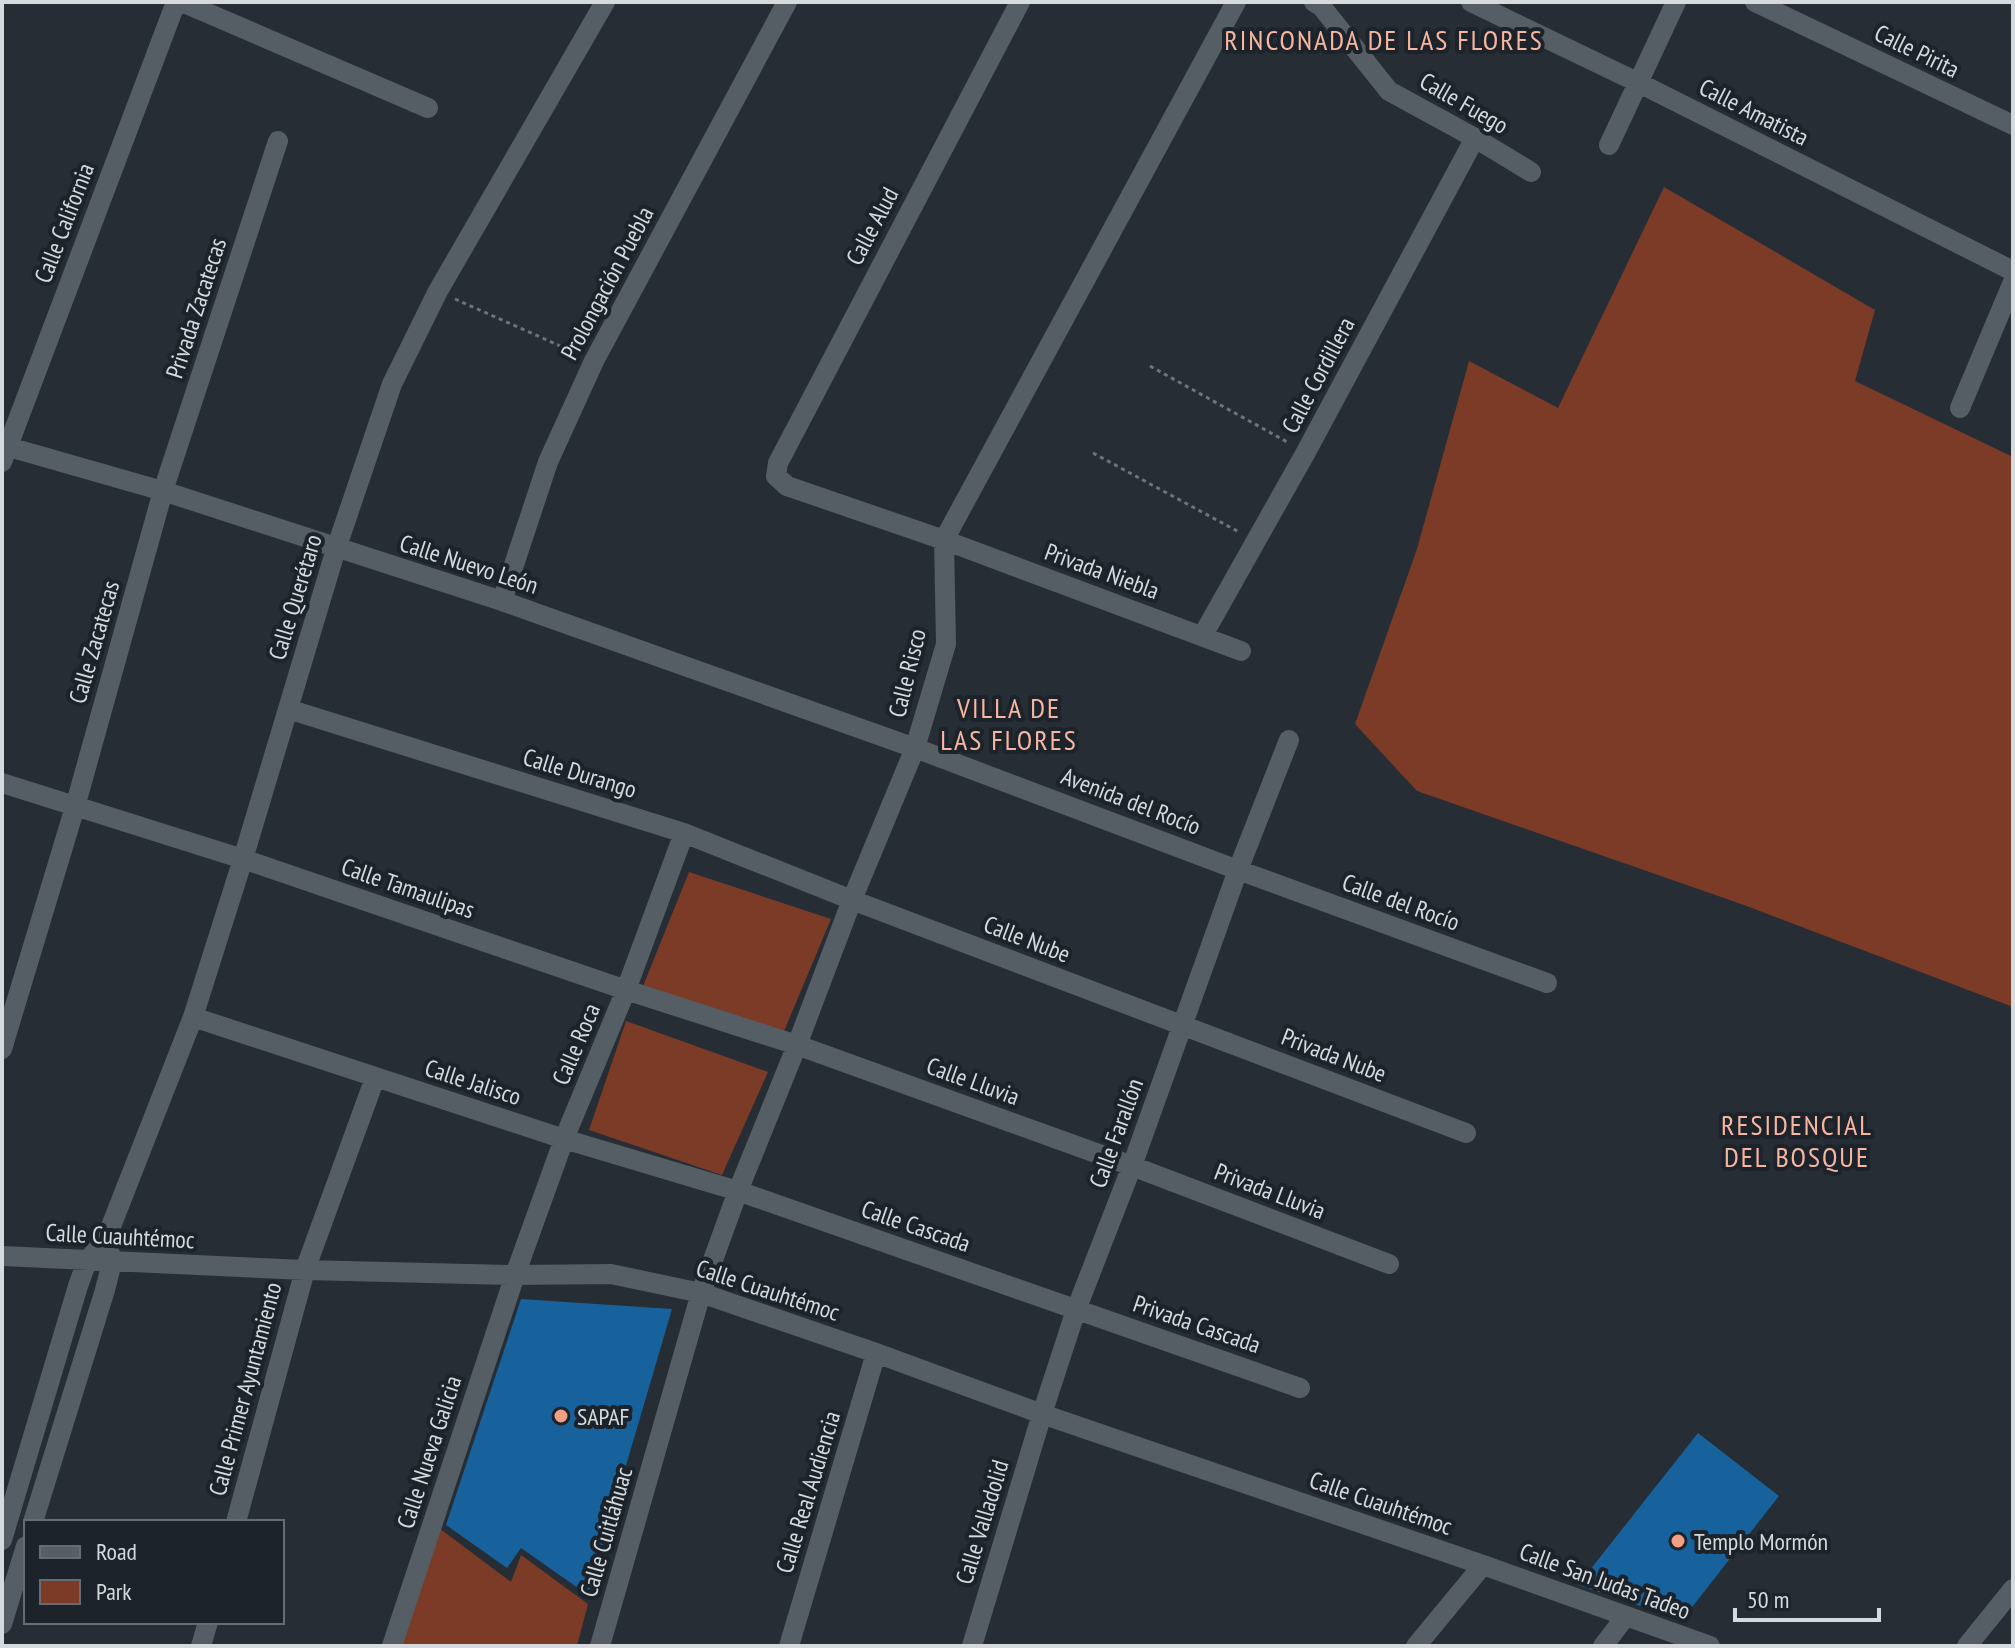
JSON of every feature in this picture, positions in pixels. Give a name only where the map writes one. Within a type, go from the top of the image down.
[{"type":"street","name":"Calle California","points":[[4,452],[176,2]]},
{"type":"street","points":[[182,2],[428,108]]},
{"type":"street","name":"Calle Querétaro","points":[[87,1261],[106,1239],[193,1017],[336,549],[392,384],[438,291],[605,2]]},
{"type":"street","name":"Prolongación Puebla","points":[[502,601],[548,462],[594,361],[787,2]]},
{"type":"street","name":"Calle Alud","points":[[776,476],[778,463],[1020,2]]},
{"type":"street","name":"Calle Risco","points":[[701,1293],[852,900],[915,748],[946,644],[944,540],[1236,2]]},
{"type":"street","name":"Calle Fuego","points":[[1314,2],[1321,6],[1389,91],[1531,172]]},
{"type":"street","name":"Calle Amatista","points":[[1471,2],[2013,271]]},
{"type":"street","points":[[1609,145],[1676,2]]},
{"type":"street","name":"Calle Pirita","points":[[1755,2],[2013,125]]},
{"type":"street","name":"Calle Cordillera","points":[[1203,635],[1257,542],[1475,138]]},
{"type":"street","name":"Privada Zacatecas","points":[[163,491],[278,141]]},
{"type":"street","points":[[1960,408],[2013,282]]},
{"type":"street","name":"Calle Nuevo León","points":[[4,452],[163,491],[502,601],[915,748]]},
{"type":"street","name":"Privada Niebla","points":[[776,476],[787,486],[944,540],[1241,651]]},
{"type":"street","name":"Calle Zacatecas","points":[[2,1049],[75,807],[163,491]]},
{"type":"street","name":"Calle Durango","points":[[288,709],[684,833],[852,900]]},
{"type":"street","name":"Calle Farallón","points":[[1042,1414],[1076,1310],[1289,740]]},
{"type":"street","name":"Avenida del Rocío","points":[[915,748],[1238,870]]},
{"type":"street","name":"Calle Tamaulipas","points":[[2,783],[243,859],[797,1045]]},
{"type":"street","name":"Calle Roca","points":[[515,1275],[564,1139],[626,990],[684,833]]},
{"type":"street","name":"Calle del Rocío","points":[[1238,870],[1547,983]]},
{"type":"street","name":"Calle Nube","points":[[852,900],[1183,1026]]},
{"type":"street","name":"Calle Jalisco","points":[[193,1017],[564,1139],[738,1191]]},
{"type":"street","name":"Privada Nube","points":[[1183,1026],[1466,1133]]},
{"type":"street","name":"Calle Lluvia","points":[[797,1045],[1132,1166]]},
{"type":"street","name":"Calle Primer Ayuntamiento","points":[[237,1520],[305,1270],[375,1078]]},
{"type":"street","name":"Privada Lluvia","points":[[1132,1166],[1389,1264]]},
{"type":"street","name":"Calle Cascada","points":[[738,1191],[1076,1310]]},
{"type":"street","points":[[34,1520],[112,1262],[106,1239]]},
{"type":"street","name":"Calle Cuauhtémoc","points":[[2,1256],[305,1270],[611,1274],[701,1293],[1483,1565]]},
{"type":"street","points":[[2,1540],[87,1261]]},
{"type":"street","name":"Calle Nueva Galicia","points":[[392,1646],[515,1275]]},
{"type":"street","name":"Calle Cuitláhuac","points":[[600,1646],[701,1293]]},
{"type":"street","name":"Privada Cascada","points":[[1076,1310],[1300,1388]]},
{"type":"street","name":"Calle Real Audiencia","points":[[789,1646],[876,1353]]},
{"type":"street","name":"Calle Valladolid","points":[[972,1646],[1042,1414]]},
{"type":"street","points":[[2,1624],[24,1552]]},
{"type":"street","points":[[1416,1646],[1483,1565]]},
{"type":"street","name":"Calle San Judas Tadeo","points":[[1483,1565],[1710,1646]]},
{"type":"street","points":[[1967,1646],[2013,1589]]},
{"type":"street","points":[[1603,1646],[1626,1616]]},
{"type":"street","points":[[201,1646],[207,1624]]},
{"type":"path","points":[[438,291],[594,361]]},
{"type":"path","points":[[1150,366],[1306,452]]},
{"type":"path","points":[[1093,453],[1257,542]]},
{"type":"green space","points":[[1664,187],[1875,310],[1855,381],[2013,457],[2013,1007],[1744,905],[1417,791],[1355,724],[1417,549],[1469,361],[1558,408]]},
{"type":"green space","points":[[689,872],[831,919],[782,1036],[641,991]]},
{"type":"green space","points":[[626,1021],[768,1072],[722,1175],[589,1130]]},
{"type":"green space","points":[[439,1528],[511,1582],[521,1555],[588,1604],[577,1646],[400,1646]]},
{"type":"building","name":"SAPAF","points":[[521,1299],[672,1309],[588,1595],[521,1548],[507,1568],[446,1525]]},
{"type":"building","name":"Templo Mormón","points":[[1698,1433],[1779,1496],[1682,1620],[1578,1585]]},
{"type":"place","name":"SAPAF","points":[[561,1416]]},
{"type":"place","name":"Templo Mormón","points":[[1678,1541]]},
{"type":"district","name":"RINCONADA DE LAS FLORES","points":[[1384,39]]},
{"type":"district","name":"VILLA DE LAS FLORES","points":[[1009,723]]},
{"type":"district","name":"RESIDENCIAL DEL BOSQUE","points":[[1797,1140]]}]
